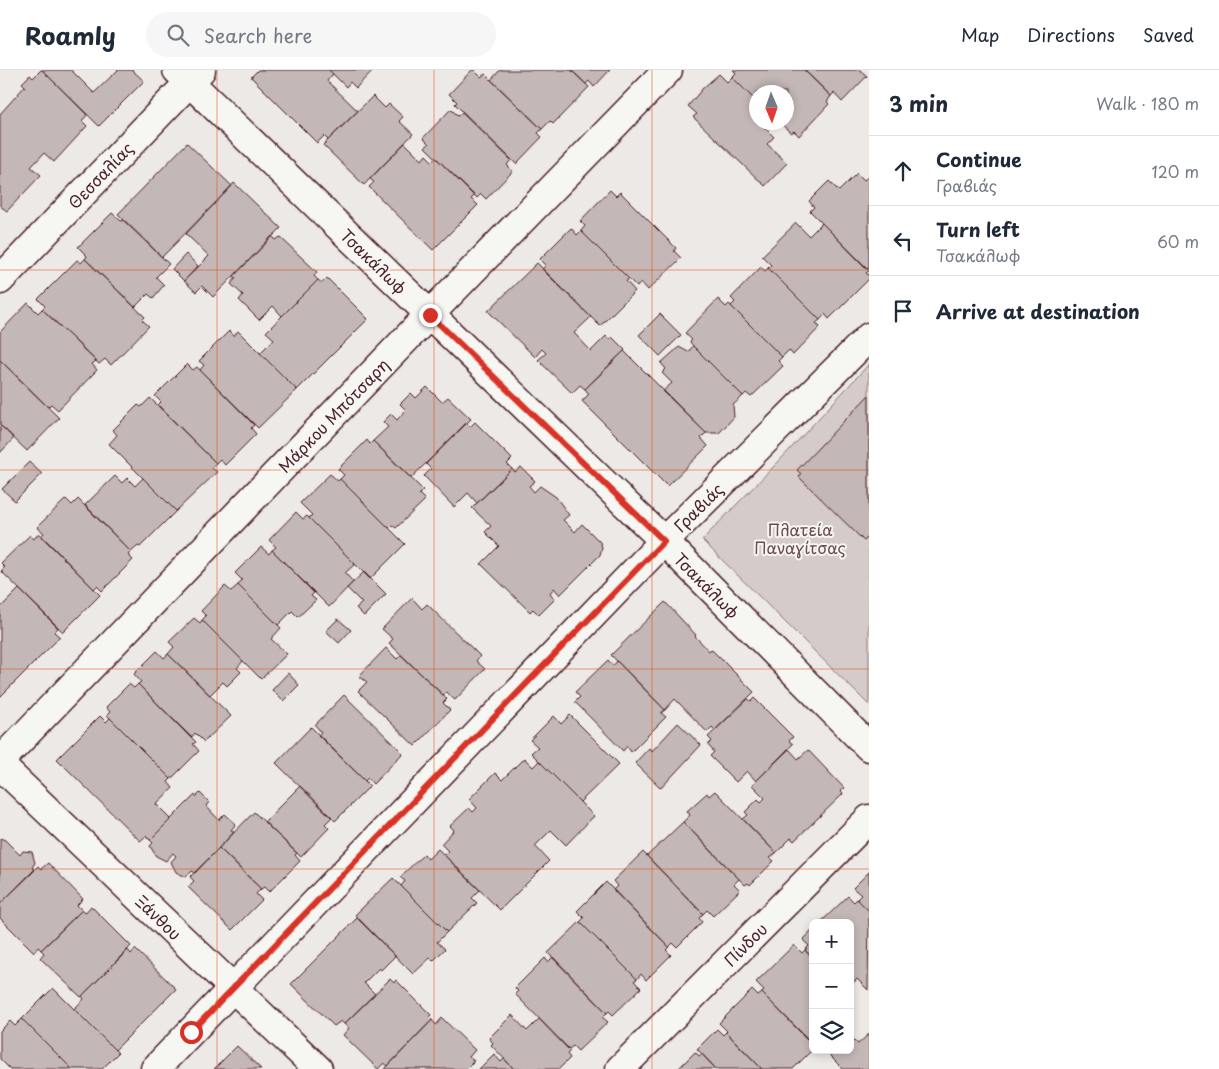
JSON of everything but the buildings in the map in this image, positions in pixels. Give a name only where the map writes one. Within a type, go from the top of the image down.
[{"type":"street","name":"Μάρκου Μπότσαρη","points":[[0,763],[668,70]]},
{"type":"street","name":"Τσακάλωφ","points":[[189,74],[430,315],[664,541],[869,747]]},
{"type":"street","name":"Θεσσαλίας","points":[[0,280],[189,74]]},
{"type":"street","name":"Γραβιάς","points":[[155,1069],[664,541],[869,337]]},
{"type":"street","name":"Ξάνθου","points":[[0,763],[318,1069]]},
{"type":"street","name":"Πίνδου","points":[[620,1069],[869,819]]},
{"type":"green space","name":"Πλατεία Παναγίτσας","points":[[869,364],[869,705],[702,540],[781,459]]},
{"type":"route","points":[[191,1032],[664,541],[430,315]]}]
